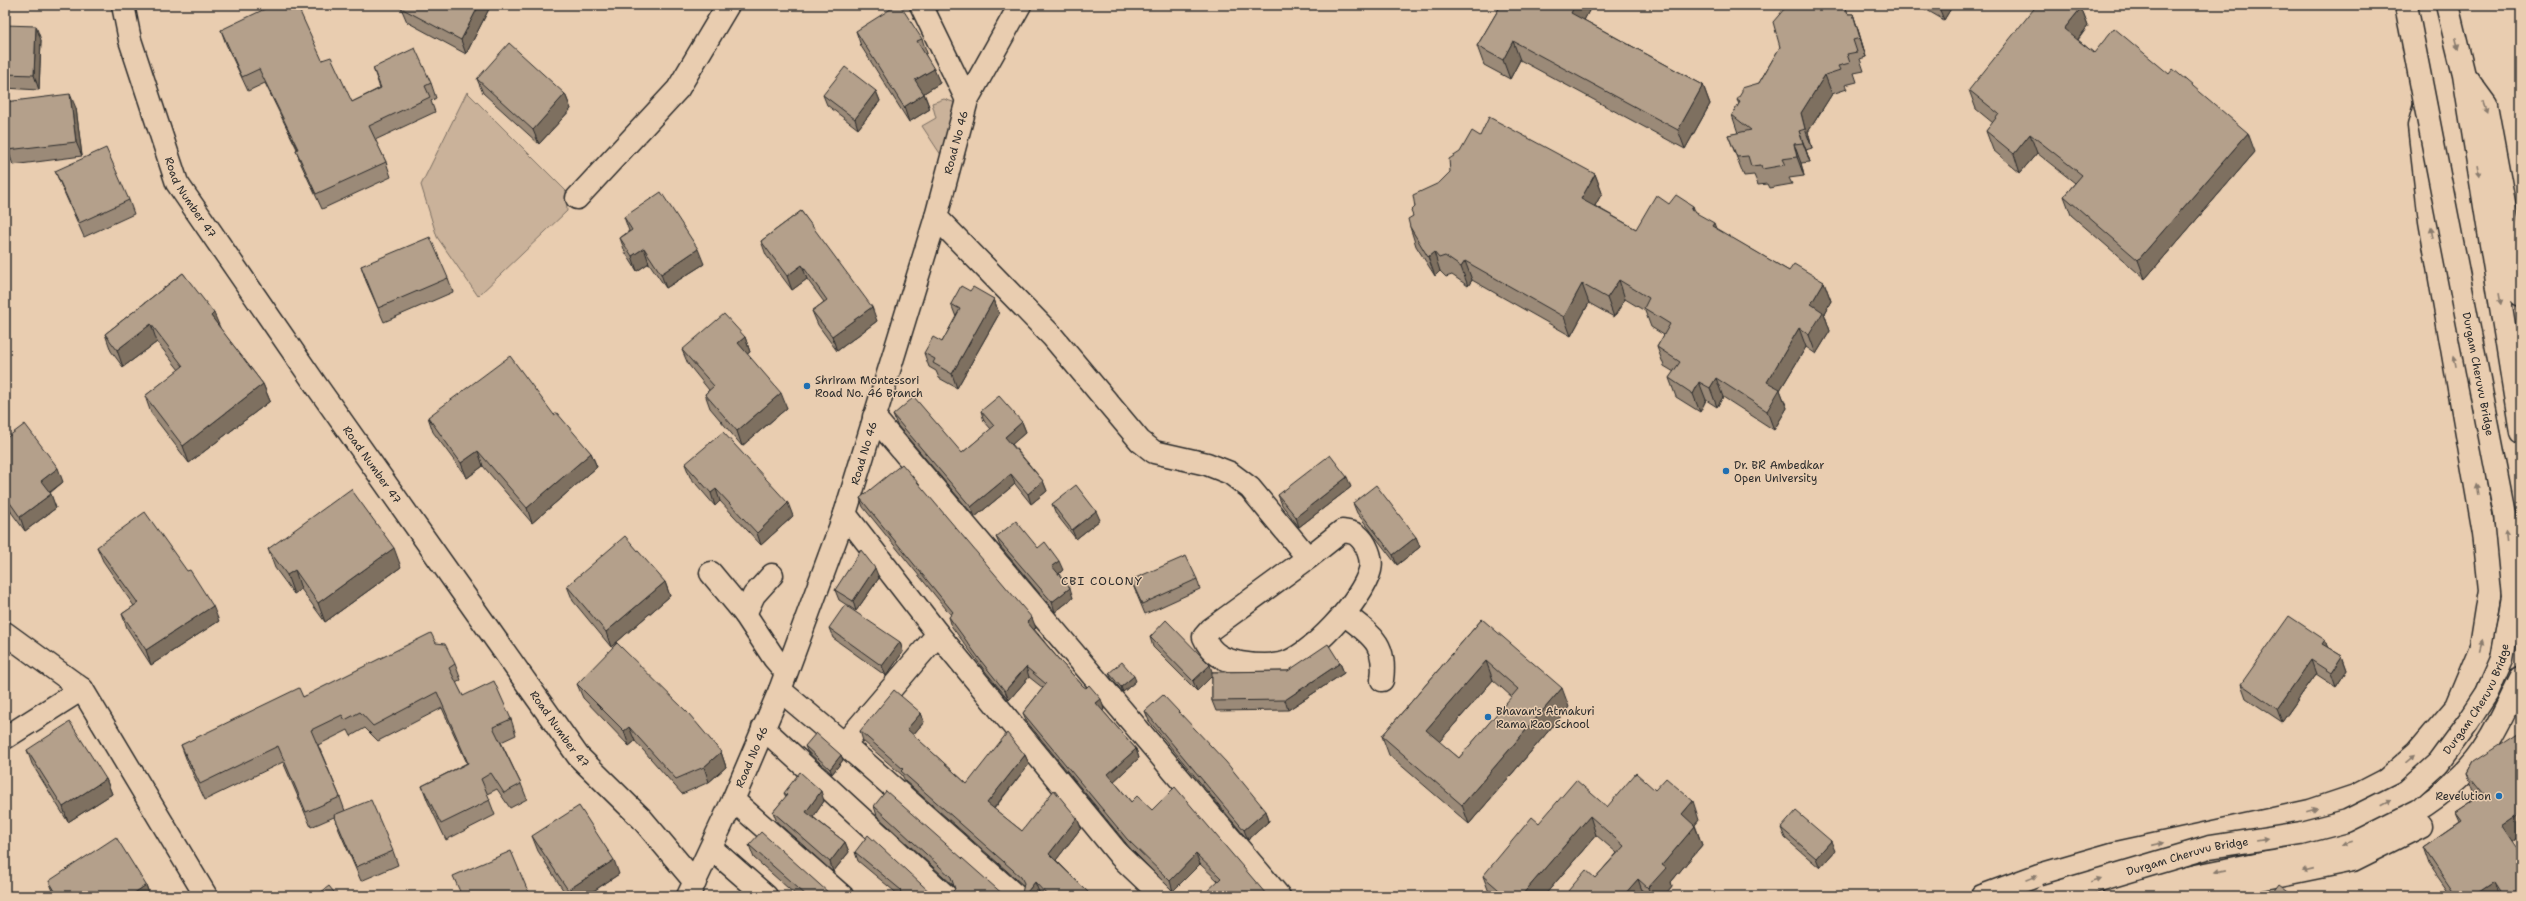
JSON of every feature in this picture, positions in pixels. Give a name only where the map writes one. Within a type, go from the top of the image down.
[{"type":"street","name":"Road Number 47","points":[[123,5],[130,40],[177,183],[316,384],[578,756],[642,818],[692,889]]},
{"type":"street","points":[[576,198],[678,88],[728,5]]},
{"type":"street","name":"Road No 46","points":[[692,889],[764,728],[845,514],[936,218],[967,100],[1020,5]]},
{"type":"street","name":"Durgam Cheruvu Bridge","points":[[2045,896],[2210,847],[2301,833],[2348,821],[2412,786],[2438,763],[2487,693],[2502,659],[2513,597],[2506,521],[2406,5]]},
{"type":"street","points":[[2447,5],[2464,75],[2521,432]]},
{"type":"street","points":[[923,6],[967,100]]},
{"type":"street","points":[[2464,75],[2486,105],[2521,294]]},
{"type":"street","points":[[1982,896],[2039,875],[2112,854],[2310,811],[2355,796],[2386,780],[2418,753],[2456,707],[2481,647],[2490,590],[2480,511],[2430,221],[2419,126],[2425,104]]},
{"type":"street","points":[[936,218],[1052,336],[1140,441],[1154,452],[1207,464],[1230,473],[1250,488],[1308,558]]},
{"type":"street","points":[[874,417],[1279,896]]},
{"type":"street","points":[[845,514],[938,634],[1121,857],[1162,896]]},
{"type":"street","points":[[1342,531],[1356,534],[1367,547],[1370,569],[1362,587],[1344,614],[1302,655],[1281,664],[1253,665],[1227,660],[1209,649],[1204,637],[1211,629],[1308,558],[1342,531]]},
{"type":"street","points":[[711,573],[745,614],[774,658],[783,681],[844,744],[1016,896]]},
{"type":"street","points":[[745,614],[754,595],[772,575]]},
{"type":"street","points":[[1344,614],[1368,632],[1381,647],[1384,663],[1382,680]]},
{"type":"street","points":[[5,634],[82,689],[206,896]]},
{"type":"street","points":[[844,744],[938,634]]},
{"type":"street","points":[[2467,682],[2521,651]]},
{"type":"street","name":"Durgam Cheruvu Bridge","points":[[2114,896],[2208,873],[2310,854],[2358,840],[2416,813],[2460,778],[2490,739],[2521,678]]},
{"type":"street","points":[[5,738],[82,689]]},
{"type":"street","points":[[2177,896],[2353,860],[2418,828],[2437,815],[2486,766],[2504,741],[2521,710]]},
{"type":"street","points":[[764,728],[946,896]]},
{"type":"street","points":[[733,800],[842,896]]},
{"type":"street","points":[[711,848],[766,896]]},
{"type":"shaded area","points":[[467,92],[566,191],[567,211],[478,296],[437,237],[421,185]]},
{"type":"shaded area","points":[[944,99],[956,103],[943,158],[922,126],[936,118],[932,103]]},
{"type":"building","points":[[273,5],[297,5],[322,60],[331,57],[352,102],[381,88],[373,68],[415,48],[431,83],[425,86],[430,97],[369,126],[386,162],[316,194],[296,150],[298,149],[259,69],[242,77],[221,30]]},
{"type":"building","points":[[403,5],[479,5],[461,40],[401,8]]},
{"type":"building","points":[[897,5],[900,5],[922,39],[917,41],[934,69],[915,80],[924,94],[904,107],[856,31]]},
{"type":"building","points":[[1501,5],[1575,5],[1571,13],[1703,85],[1678,130],[1513,41],[1503,60],[1477,46]]},
{"type":"building","points":[[1785,5],[1834,5],[1835,7],[1845,5],[1848,14],[1853,14],[1860,38],[1853,40],[1857,52],[1847,54],[1850,63],[1838,66],[1840,70],[1825,75],[1801,113],[1805,129],[1799,131],[1803,143],[1794,144],[1797,157],[1782,159],[1785,165],[1762,169],[1761,165],[1751,166],[1748,156],[1737,157],[1728,135],[1751,130],[1732,115],[1740,102],[1737,100],[1742,92],[1742,88],[1759,83],[1780,47],[1773,22],[1785,8]]},
{"type":"building","points":[[2037,5],[2078,5],[2081,8],[2064,29],[2094,53],[2114,28],[2169,74],[2173,69],[2248,133],[2138,260],[2064,196],[2082,175],[2030,134],[2014,154],[1986,131],[1999,114],[1969,90]]},
{"type":"building","points":[[5,25],[36,26],[34,75],[5,74]]},
{"type":"building","points":[[509,43],[565,94],[533,130],[477,79]]},
{"type":"building","points":[[845,67],[876,91],[855,119],[823,95]]},
{"type":"building","points":[[70,94],[76,142],[8,150],[5,128],[5,102]]},
{"type":"building","points":[[1489,117],[1595,174],[1581,199],[1636,229],[1656,195],[1669,204],[1676,195],[1693,206],[1691,210],[1714,223],[1712,226],[1789,271],[1794,264],[1824,282],[1811,304],[1823,312],[1809,335],[1799,328],[1767,382],[1780,389],[1767,411],[1716,378],[1710,388],[1699,382],[1693,394],[1669,378],[1680,362],[1657,347],[1670,324],[1644,308],[1649,298],[1619,280],[1607,298],[1582,284],[1564,317],[1465,261],[1461,267],[1445,256],[1439,258],[1434,252],[1428,257],[1410,227],[1408,219],[1413,216],[1411,211],[1415,207],[1413,195],[1439,183],[1450,172],[1449,159],[1460,152],[1472,131],[1480,136]]},
{"type":"building","points":[[106,148],[129,200],[79,223],[55,171]]},
{"type":"building","points":[[661,192],[698,249],[661,274],[644,248],[632,256],[620,238],[632,230],[624,217]]},
{"type":"building","points":[[801,211],[872,307],[832,336],[812,311],[827,300],[802,265],[787,276],[761,241]]},
{"type":"building","points":[[430,237],[448,278],[378,308],[361,266]]},
{"type":"building","points":[[183,273],[214,313],[211,316],[263,384],[183,446],[145,396],[183,366],[151,324],[117,350],[105,334]]},
{"type":"building","points":[[961,286],[970,291],[973,287],[994,299],[952,374],[933,363],[935,359],[924,353],[933,337],[942,342],[960,309],[951,304]]},
{"type":"building","points":[[724,314],[745,337],[738,343],[781,393],[737,431],[705,394],[714,386],[682,350]]},
{"type":"building","points":[[510,356],[554,415],[557,413],[591,453],[527,508],[478,451],[461,463],[428,417]]},
{"type":"building","points":[[999,396],[1022,422],[1005,437],[1043,481],[1028,494],[1011,474],[971,507],[893,415],[914,397],[962,453],[994,426],[981,411]]},
{"type":"building","points":[[25,424],[58,468],[41,481],[51,494],[20,517],[6,497],[5,498],[5,439]]},
{"type":"building","points":[[723,432],[788,503],[757,533],[716,489],[711,493],[685,464]]},
{"type":"building","points":[[1330,455],[1347,477],[1296,517],[1278,495]]},
{"type":"building","points":[[902,464],[1032,618],[1027,622],[1083,686],[1086,688],[1089,685],[1101,699],[1096,703],[1136,749],[1108,774],[1131,802],[1137,796],[1152,810],[1175,787],[1266,894],[1270,896],[1202,896],[1221,878],[1196,854],[1170,881],[1127,839],[1023,713],[1046,684],[1026,667],[1005,691],[949,617],[953,612],[860,498]]},
{"type":"building","points":[[1076,485],[1096,511],[1072,530],[1052,504]]},
{"type":"building","points":[[1376,485],[1416,537],[1393,555],[1353,503]]},
{"type":"building","points":[[351,489],[394,548],[318,603],[295,570],[287,575],[268,549]]},
{"type":"building","points":[[145,512],[187,571],[190,570],[213,606],[146,650],[122,614],[138,603],[97,547]]},
{"type":"building","points":[[1016,521],[1038,548],[1045,542],[1059,561],[1052,566],[1070,588],[1052,602],[996,537]]},
{"type":"building","points":[[625,536],[665,582],[606,632],[567,586]]},
{"type":"building","points":[[861,550],[875,568],[853,601],[835,590]]},
{"type":"building","points":[[1186,556],[1197,579],[1142,604],[1131,580]]},
{"type":"building","points":[[845,605],[900,642],[882,666],[829,628]]},
{"type":"building","points":[[2289,616],[2325,640],[2322,644],[2342,656],[2331,673],[2311,660],[2277,709],[2241,684]]},
{"type":"building","points":[[1482,619],[1562,688],[1462,805],[1382,736]],"holes":[[[1486,661],[1518,689],[1459,758],[1426,730]]]},
{"type":"building","points":[[1166,620],[1210,665],[1193,681],[1150,637]]},
{"type":"building","points":[[431,633],[436,643],[445,644],[455,664],[449,668],[463,696],[494,681],[511,719],[493,727],[521,784],[504,793],[491,773],[481,779],[490,800],[441,824],[422,786],[468,763],[437,692],[373,726],[360,712],[345,720],[342,715],[311,730],[340,797],[306,812],[278,746],[200,784],[181,745],[299,688],[303,697]]},
{"type":"building","points":[[617,643],[689,714],[721,752],[704,767],[676,779],[629,727],[624,731],[577,684]]},
{"type":"building","points":[[1328,644],[1340,663],[1285,700],[1212,701],[1212,672],[1288,671]]},
{"type":"building","points":[[1122,662],[1134,676],[1121,687],[1109,673]]},
{"type":"building","points":[[894,690],[921,713],[907,729],[967,784],[1007,733],[1025,755],[987,803],[1022,831],[1054,790],[1077,818],[1049,854],[1092,896],[1048,896],[1035,882],[1024,896],[1020,896],[1022,894],[1024,883],[1021,877],[901,771],[903,769],[860,731]]},
{"type":"building","points":[[1163,695],[1226,762],[1266,811],[1244,830],[1145,711]]},
{"type":"building","points":[[70,722],[106,779],[63,807],[27,750]]},
{"type":"building","points":[[2521,731],[2521,813],[2501,827],[2521,857],[2521,896],[2503,896],[2494,882],[2473,896],[2456,896],[2423,847],[2461,821],[2455,813],[2484,794],[2467,773],[2473,762]]},
{"type":"building","points":[[816,733],[841,755],[830,769],[805,746]]},
{"type":"building","points":[[800,772],[821,791],[806,812],[845,842],[830,862],[773,812],[787,795],[784,793]]},
{"type":"building","points":[[1636,773],[1655,790],[1666,778],[1693,801],[1682,814],[1695,826],[1662,865],[1666,868],[1648,888],[1638,879],[1623,896],[1574,896],[1568,891],[1586,870],[1595,878],[1624,846],[1590,816],[1521,896],[1506,896],[1483,876],[1532,817],[1539,823],[1576,780],[1607,807]]},
{"type":"building","points":[[886,791],[1005,896],[948,896],[955,889],[951,877],[874,806]]},
{"type":"building","points":[[371,800],[393,851],[356,867],[334,815]]},
{"type":"building","points":[[579,806],[614,860],[568,890],[532,836]]},
{"type":"building","points":[[1796,811],[1831,841],[1816,858],[1781,828]]},
{"type":"building","points":[[761,832],[829,893],[835,896],[807,896],[749,845]]},
{"type":"building","points":[[868,835],[934,896],[905,896],[900,891],[901,890],[855,852]]},
{"type":"building","points":[[116,837],[146,885],[130,896],[58,896],[49,881]]},
{"type":"building","points":[[511,851],[530,896],[462,896],[453,876]]},
{"type":"building","points":[[2279,884],[2295,896],[2270,896]]},
{"type":"building","points":[[329,886],[337,896],[316,896]]},
{"type":"place","name":"Shriram Montessori Road No. 46 Branch","points":[[807,386]]},
{"type":"place","name":"Dr. BR Ambedkar Open University","points":[[1726,471]]},
{"type":"place","name":"Bhavan's Atmakuri Rama Rao School","points":[[1488,717]]},
{"type":"place","name":"Revelution","points":[[2499,796]]},
{"type":"district","name":"CBI COLONY","points":[[1102,581]]}]
